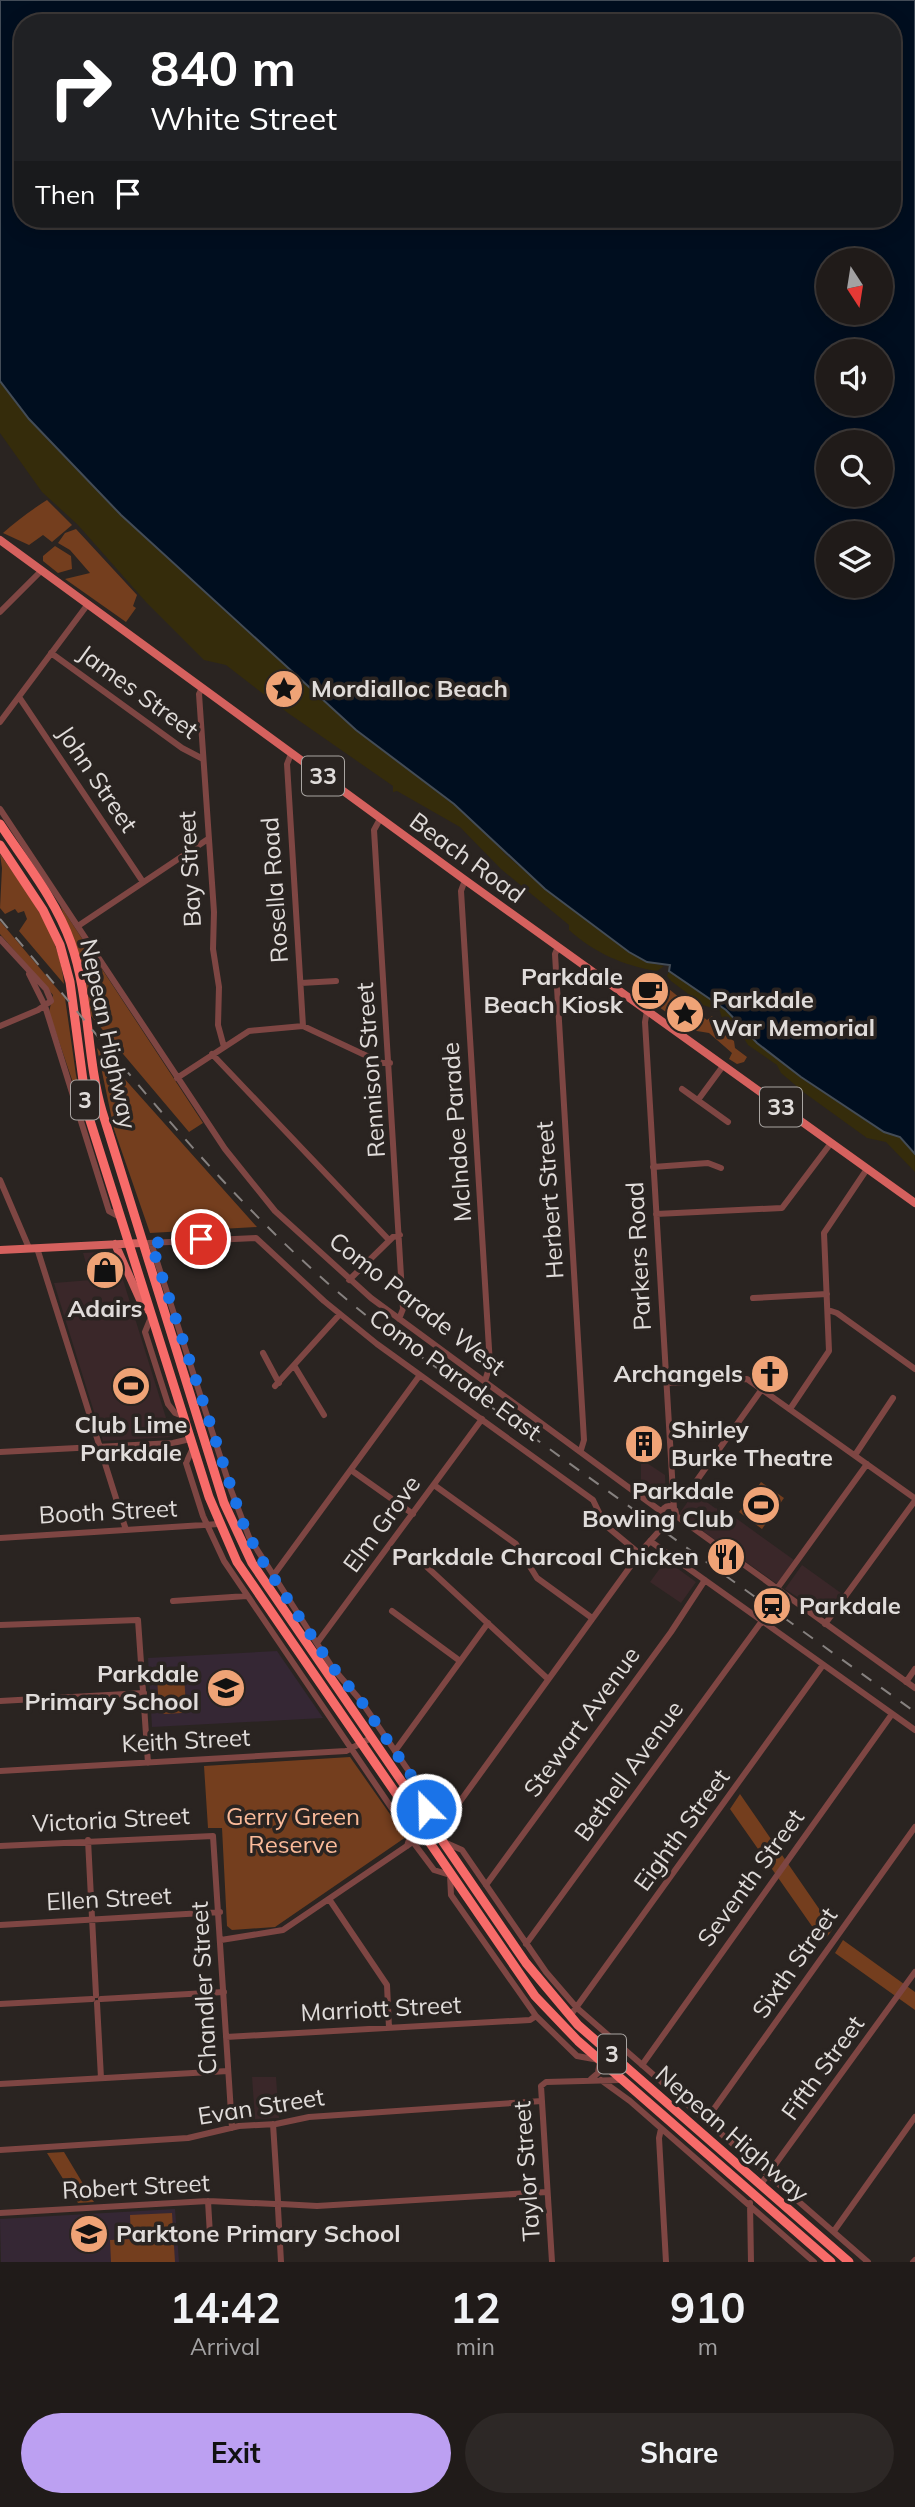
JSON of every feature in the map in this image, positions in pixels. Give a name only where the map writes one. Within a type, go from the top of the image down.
[{"type":"highway","name":"3","points":[[0,824],[16,848]]},
{"type":"highway","name":"3","points":[[0,845],[7,855]]},
{"type":"highway","points":[[7,855],[16,848]]},
{"type":"highway","name":"Nepean Highway","points":[[16,848],[61,918],[80,977],[97,1095],[147,1243],[154,1282],[198,1421],[209,1438],[227,1512],[244,1548],[314,1645],[371,1738],[537,1978],[570,2016],[849,2262]]},
{"type":"highway","name":"Nepean Highway","points":[[7,855],[49,921],[69,977],[81,1080],[95,1134],[219,1524],[246,1576],[528,1987],[568,2032],[599,2061],[831,2262]]},
{"type":"highway","points":[[142,1285],[154,1282]]},
{"type":"highway","points":[[192,1443],[198,1421]]},
{"type":"highway","points":[[198,1462],[200,1446],[209,1438]]},
{"type":"highway","points":[[423,1835],[433,1829]]},
{"type":"highway","points":[[761,2184],[758,2189],[764,2204]]},
{"type":"main road","name":"Beach Road","points":[[0,540],[380,819],[915,1203]]},
{"type":"main road","points":[[122,1220],[113,1245],[142,1304],[151,1314]]},
{"type":"main road","points":[[0,1250],[147,1243]]},
{"type":"street","points":[[0,612],[41,570]]},
{"type":"street","points":[[0,722],[88,604]]},
{"type":"street","name":"James Street","points":[[51,653],[182,748],[203,759]]},
{"type":"street","name":"Bay Street","points":[[202,688],[199,694],[213,949],[219,987],[218,1025],[224,1047]]},
{"type":"street","name":"John Street","points":[[19,697],[143,883]]},
{"type":"street","name":"Rosella Road","points":[[291,754],[287,764],[303,1026]]},
{"type":"street","name":"Como Parade West","points":[[0,809],[177,1078],[257,1191],[349,1280],[485,1381],[915,1688]]},
{"type":"street","name":"Rennison Street","points":[[380,819],[374,830],[400,1235],[403,1309],[399,1319]]},
{"type":"street","points":[[78,926],[208,839]]},
{"type":"street","name":"McIndoe Parade","points":[[465,880],[461,891],[490,1365],[485,1381]]},
{"type":"street","points":[[0,939],[29,974],[45,1006],[109,1211],[122,1220]]},
{"type":"street","name":"Herbert Street","points":[[558,947],[555,954],[584,1440],[581,1450]]},
{"type":"street","points":[[300,984],[336,981]]},
{"type":"street","points":[[0,1026],[45,1006]]},
{"type":"street","name":"Parkers Road","points":[[647,1011],[645,1022],[673,1499]]},
{"type":"street","points":[[177,1078],[252,1030],[303,1026],[383,1063],[390,1063]]},
{"type":"street","points":[[212,1054],[390,1240]]},
{"type":"street","points":[[698,1100],[723,1066]]},
{"type":"street","points":[[682,1089],[728,1122]]},
{"type":"street","points":[[81,1119],[95,1134]]},
{"type":"street","points":[[656,1214],[782,1208],[831,1143]]},
{"type":"street","points":[[653,1167],[708,1163],[721,1168]]},
{"type":"street","points":[[790,1409],[830,1351],[824,1233],[867,1169]]},
{"type":"street","points":[[0,1180],[33,1248],[126,1531]]},
{"type":"street","points":[[349,1280],[390,1240],[400,1235]]},
{"type":"street","name":"Como Parade East","points":[[147,1243],[251,1237],[260,1241],[340,1314],[593,1500],[605,1525],[641,1551]]},
{"type":"street","points":[[147,1243],[209,1438],[246,1530],[314,1645],[361,1701],[425,1796],[426,1809],[423,1813]]},
{"type":"street","points":[[753,1298],[827,1294]]},
{"type":"street","points":[[828,1310],[837,1313],[915,1369]]},
{"type":"street","points":[[263,1353],[277,1384],[340,1314]]},
{"type":"street","points":[[295,1367],[324,1415]]},
{"type":"street","points":[[273,1576],[420,1375]]},
{"type":"street","points":[[666,1383],[742,1378],[762,1389],[914,1499],[825,1624]]},
{"type":"street","points":[[433,1829],[448,1818],[659,1529],[669,1513],[673,1499],[685,1497],[762,1389]]},
{"type":"street","points":[[855,1455],[893,1398]]},
{"type":"street","name":"Elm Grove","points":[[314,1645],[482,1419]]},
{"type":"street","points":[[0,1452],[192,1443],[186,1463],[208,1526],[224,1561],[397,1816],[413,1821],[410,1844]]},
{"type":"street","points":[[776,1590],[867,1464]]},
{"type":"street","points":[[351,1470],[413,1514]]},
{"type":"street","points":[[434,1485],[516,1544],[537,1578],[593,1618]]},
{"type":"street","name":"Booth Street","points":[[0,1538],[219,1524]]},
{"type":"street","points":[[650,1541],[915,1730]]},
{"type":"street","points":[[427,1567],[548,1679]]},
{"type":"street","name":"Stewart Avenue","points":[[486,1885],[671,1632],[705,1580]]},
{"type":"street","points":[[173,1601],[247,1596]]},
{"type":"street","points":[[392,1611],[460,1661]]},
{"type":"street","points":[[0,1626],[138,1620],[148,1763]]},
{"type":"street","name":"Bethell Avenue","points":[[526,1944],[762,1621]]},
{"type":"street","points":[[395,1751],[488,1623]]},
{"type":"street","name":"Eighth Street","points":[[570,2016],[823,1665]]},
{"type":"street","points":[[906,1682],[915,1669]]},
{"type":"street","points":[[0,1701],[144,1693]]},
{"type":"street","name":"Seventh Street","points":[[642,2065],[892,1714]]},
{"type":"street","name":"Keith Street","points":[[0,1771],[351,1749],[371,1738]]},
{"type":"street","name":"Sixth Street","points":[[706,2120],[915,1827]]},
{"type":"street","name":"Victoria Street","points":[[0,1846],[206,1834],[213,1836],[216,1845]]},
{"type":"street","points":[[221,1937],[278,1933],[423,1835]]},
{"type":"street","points":[[88,1840],[101,2078]]},
{"type":"street","points":[[442,1841],[462,1850],[546,1972],[578,2008],[868,2262]]},
{"type":"street","points":[[410,1844],[433,1869],[450,1875],[448,1885],[452,1898],[536,2017],[577,2056],[599,2061],[598,2073],[589,2080]]},
{"type":"street","name":"Chandler Street","points":[[216,1845],[232,2128]]},
{"type":"street","points":[[329,1899],[387,1985],[389,2028]]},
{"type":"street","name":"Ellen Street","points":[[0,1925],[220,1912]]},
{"type":"street","name":"Fifth Street","points":[[761,2184],[915,1972]]},
{"type":"street","points":[[0,2004],[224,1992]]},
{"type":"street","name":"Marriott Street","points":[[226,2037],[530,2020],[536,2017]]},
{"type":"street","points":[[0,2084],[228,2071]]},
{"type":"street","points":[[601,2080],[630,2101],[814,2262]]},
{"type":"street","name":"Taylor Street","points":[[552,2262],[542,2103],[544,2083],[623,2081]]},
{"type":"street","name":"Nepean Highway","points":[[623,2081],[630,2101]]},
{"type":"street","name":"Evan Street","points":[[0,2150],[188,2138],[309,2116],[542,2103]]},
{"type":"street","points":[[834,2231],[915,2118]]},
{"type":"street","points":[[273,2124],[281,2262]]},
{"type":"street","points":[[662,2129],[659,2138],[666,2262]]},
{"type":"street","name":"Robert Street","points":[[0,2213],[208,2201],[317,2206],[547,2192]]},
{"type":"street","points":[[751,2262],[748,2205],[754,2195]]},
{"type":"street","points":[[208,2201],[210,2235]]},
{"type":"shaded area","points":[[114,1251],[172,1437],[103,1441],[54,1283],[91,1280],[83,1253]]},
{"type":"shaded area","points":[[641,1459],[665,1475],[666,1500],[641,1483]]},
{"type":"shaded area","points":[[694,1493],[715,1508],[726,1511],[794,1560],[777,1584],[679,1514]]},
{"type":"shaded area","points":[[666,1560],[696,1582],[681,1603],[650,1582]]},
{"type":"shaded area","points":[[802,1565],[841,1593],[825,1615],[785,1589]]},
{"type":"shaded area","name":"Parkdale Primary School","points":[[277,1651],[323,1718],[152,1727],[148,1658]]},
{"type":"shaded area","points":[[252,2077],[276,2077],[279,2118],[255,2119]]},
{"type":"shaded area","name":"Parktone Primary School","points":[[175,2209],[179,2262],[1,2262],[0,2219]]},
{"type":"green space","points":[[47,500],[72,525],[52,542],[43,535],[29,545],[3,533],[24,516]]},
{"type":"green space","points":[[76,529],[137,595],[133,606],[136,608],[126,622],[65,579],[90,573],[70,550],[58,543],[65,533]]},
{"type":"green space","points":[[55,546],[71,556],[72,569],[58,573],[43,561],[43,556]]},
{"type":"green space","points":[[0,854],[49,931],[56,948],[64,984],[19,931],[27,919],[24,911],[18,913],[15,909],[5,914],[0,908]]},
{"type":"green space","points":[[60,905],[203,1123],[189,1132],[91,1016],[84,968]]},
{"type":"green space","points":[[0,921],[65,998],[76,1075],[87,1124],[49,1012],[53,995],[0,934]]},
{"type":"green space","points":[[646,977],[660,978],[664,985],[707,1020],[712,1016],[725,1035],[734,1041],[735,1048],[747,1057],[744,1062],[737,1064],[729,1059],[732,1053],[709,1033],[691,1030],[659,1007],[669,994]]},
{"type":"green space","points":[[97,1048],[257,1227],[150,1233],[114,1129]]},
{"type":"green space","name":"Parkdale Bowling Club","points":[[761,1482],[784,1498],[762,1529],[739,1512]]},
{"type":"green space","points":[[164,1669],[177,1669],[184,1674],[186,1707],[182,1713],[164,1714],[159,1709],[157,1677]]},
{"type":"green space","name":"Gerry Green Reserve","points":[[350,1757],[406,1837],[275,1927],[232,1930],[227,1926],[222,1828],[208,1828],[204,1766]]},
{"type":"green space","points":[[740,1794],[833,1929],[823,1942],[730,1809]]},
{"type":"green space","points":[[843,1940],[915,1992],[915,2010],[835,1953]]},
{"type":"green space","points":[[64,2152],[94,2202],[78,2203],[47,2153]]},
{"type":"green space","points":[[172,2213],[175,2262],[111,2262],[110,2240],[131,2239],[130,2215]]},
{"type":"sand","name":"Mordialloc Beach","points":[[0,381],[29,419],[121,515],[356,730],[475,821],[506,855],[546,889],[647,962],[664,966],[657,971],[633,966],[588,945],[569,930],[569,925],[501,869],[460,827],[397,791],[393,792],[393,786],[288,713],[226,665],[204,660],[146,602],[78,525],[42,492],[0,433]]},
{"type":"sand","points":[[669,971],[726,1010],[757,1043],[801,1077],[884,1132],[900,1137],[915,1154],[915,1172],[886,1142],[867,1138],[806,1094],[781,1073],[777,1065],[748,1045],[742,1035],[722,1018],[720,1011],[703,1005],[671,981],[667,976]]},
{"type":"water","points":[[0,0],[915,0],[915,1154],[900,1137],[884,1132],[801,1077],[757,1043],[726,1010],[669,971],[670,965],[647,962],[629,952],[545,889],[454,804],[356,730],[121,515],[29,419],[0,381]]},
{"type":"railway","points":[[0,919],[187,1141],[236,1195],[341,1295],[398,1340],[915,1712]]},
{"type":"place","name":"Mordialloc Beach","points":[[284,689]]},
{"type":"place","name":"Parkdale Beach Kiosk","points":[[650,991]]},
{"type":"place","name":"Parkdale War Memorial","points":[[685,1014]]},
{"type":"place","name":"Adairs","points":[[105,1270]]},
{"type":"place","name":"Archangels","points":[[770,1374]]},
{"type":"place","name":"Club Lime Parkdale","points":[[131,1386]]},
{"type":"place","name":"Shirley Burke Theatre","points":[[644,1444]]},
{"type":"place","name":"Parkdale Bowling Club","points":[[761,1505]]},
{"type":"place","name":"Parkdale Charcoal Chicken","points":[[726,1557]]},
{"type":"place","name":"Parkdale","points":[[772,1606]]},
{"type":"place","name":"Parkdale Primary School","points":[[226,1688]]},
{"type":"place","name":"Parktone Primary School","points":[[89,2234]]},
{"type":"route","points":[[201,1239],[151,1243],[242,1521],[258,1554],[330,1664],[361,1701],[425,1796],[426,1809]]}]
